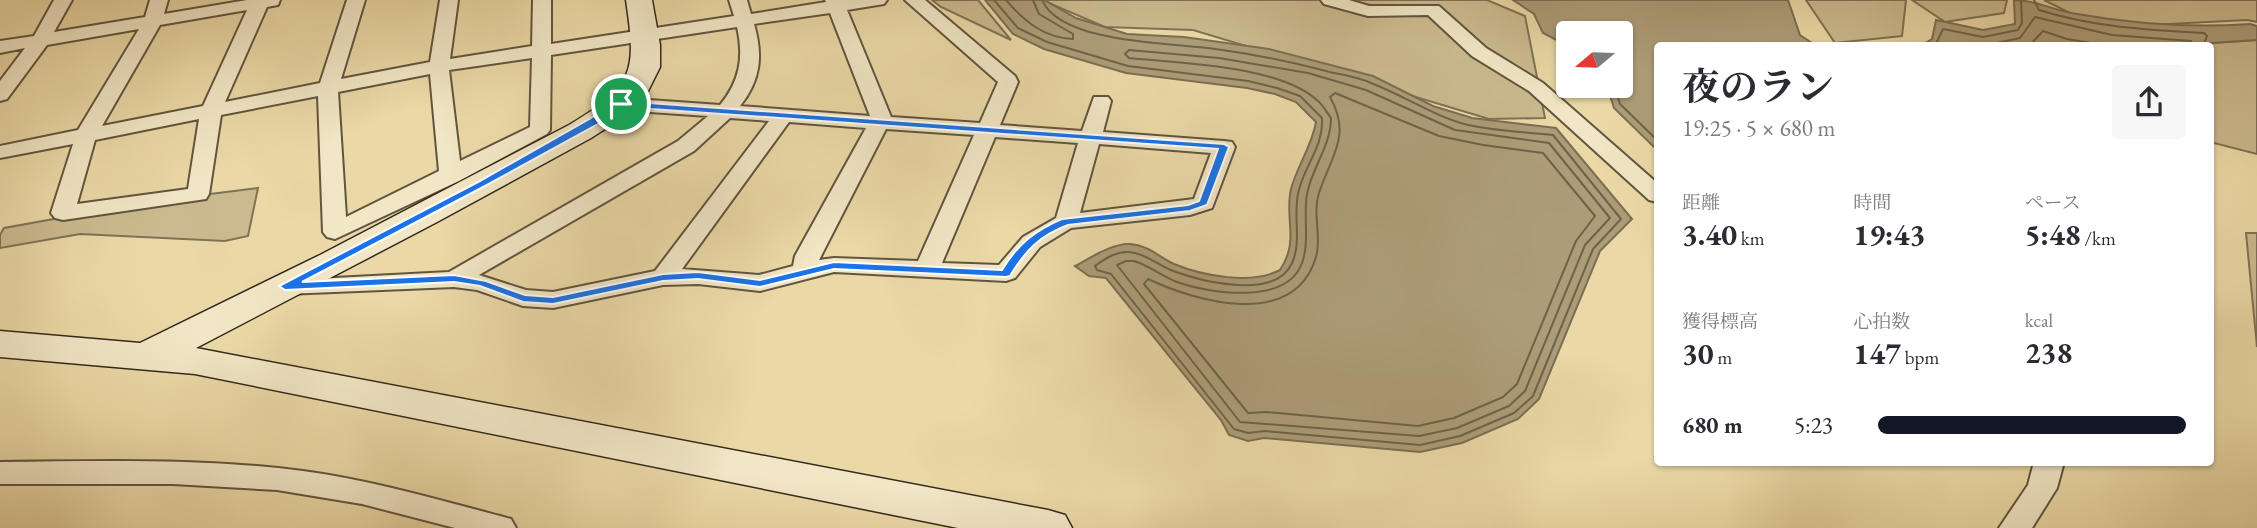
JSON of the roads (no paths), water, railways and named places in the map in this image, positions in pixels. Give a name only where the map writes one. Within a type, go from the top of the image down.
[{"type":"street","points":[[0,95],[41,40],[63,0]]},
{"type":"street","points":[[159,0],[153,21],[86,135],[63,213],[198,194],[211,111],[266,1]]},
{"type":"street","points":[[356,0],[328,88],[335,232],[540,130],[542,0]]},
{"type":"street","points":[[449,0],[439,66],[451,176]]},
{"type":"street","points":[[147,356],[482,184],[599,120],[621,104],[637,85],[647,65],[639,0]]},
{"type":"street","points":[[0,152],[439,66],[644,34],[741,10],[878,0]]},
{"type":"street","points":[[914,0],[1005,76],[1008,82],[927,269]]},
{"type":"street","points":[[1330,0],[1368,11],[1433,10],[1479,52],[1536,87],[1654,192]]},
{"type":"street","points":[[0,47],[266,1]]},
{"type":"street","points":[[805,270],[807,256],[880,121],[881,113],[835,3]]},
{"type":"street","points":[[454,279],[686,146],[724,112],[747,78],[751,59],[741,10]]},
{"type":"street","points":[[1066,222],[1101,101]]},
{"type":"street","points":[[285,286],[454,279],[482,283],[523,298],[553,300],[663,277],[698,276],[760,283],[834,265],[1006,274],[1019,251],[1047,229],[1066,222],[1190,208],[1204,203],[1224,147],[621,104]]},
{"type":"street","points":[[663,277],[783,116]]},
{"type":"street","points":[[0,344],[195,361],[1048,528]]},
{"type":"street","points":[[2015,528],[2042,488],[2048,466]]},
{"type":"street","points":[[0,473],[131,472],[276,479],[350,490],[500,528]]},
{"type":"water","points":[[985,0],[1044,0],[1076,18],[1127,34],[1184,37],[1269,49],[1373,76],[1433,106],[1472,118],[1556,128],[1632,219],[1600,251],[1539,399],[1518,419],[1462,443],[1420,452],[1264,438],[1248,441],[1229,435],[1221,420],[1106,278],[1089,276],[1075,266],[1109,248],[1130,244],[1148,249],[1174,264],[1213,275],[1256,277],[1280,270],[1289,249],[1291,189],[1316,122],[1296,102],[1275,94],[1126,73],[1044,49],[1013,34]]},
{"type":"water","points":[[1513,0],[1788,0],[1800,35],[1810,42],[1654,42],[1654,147],[1614,108],[1611,98],[1633,98],[1633,21],[1556,21],[1556,40],[1543,33],[1534,14]]},
{"type":"water","points":[[2014,0],[2069,13],[2141,23],[2206,26],[2250,24],[2257,26],[2257,40],[2214,43],[1927,42],[1932,39],[1936,20],[1983,30],[2015,24]]}]
